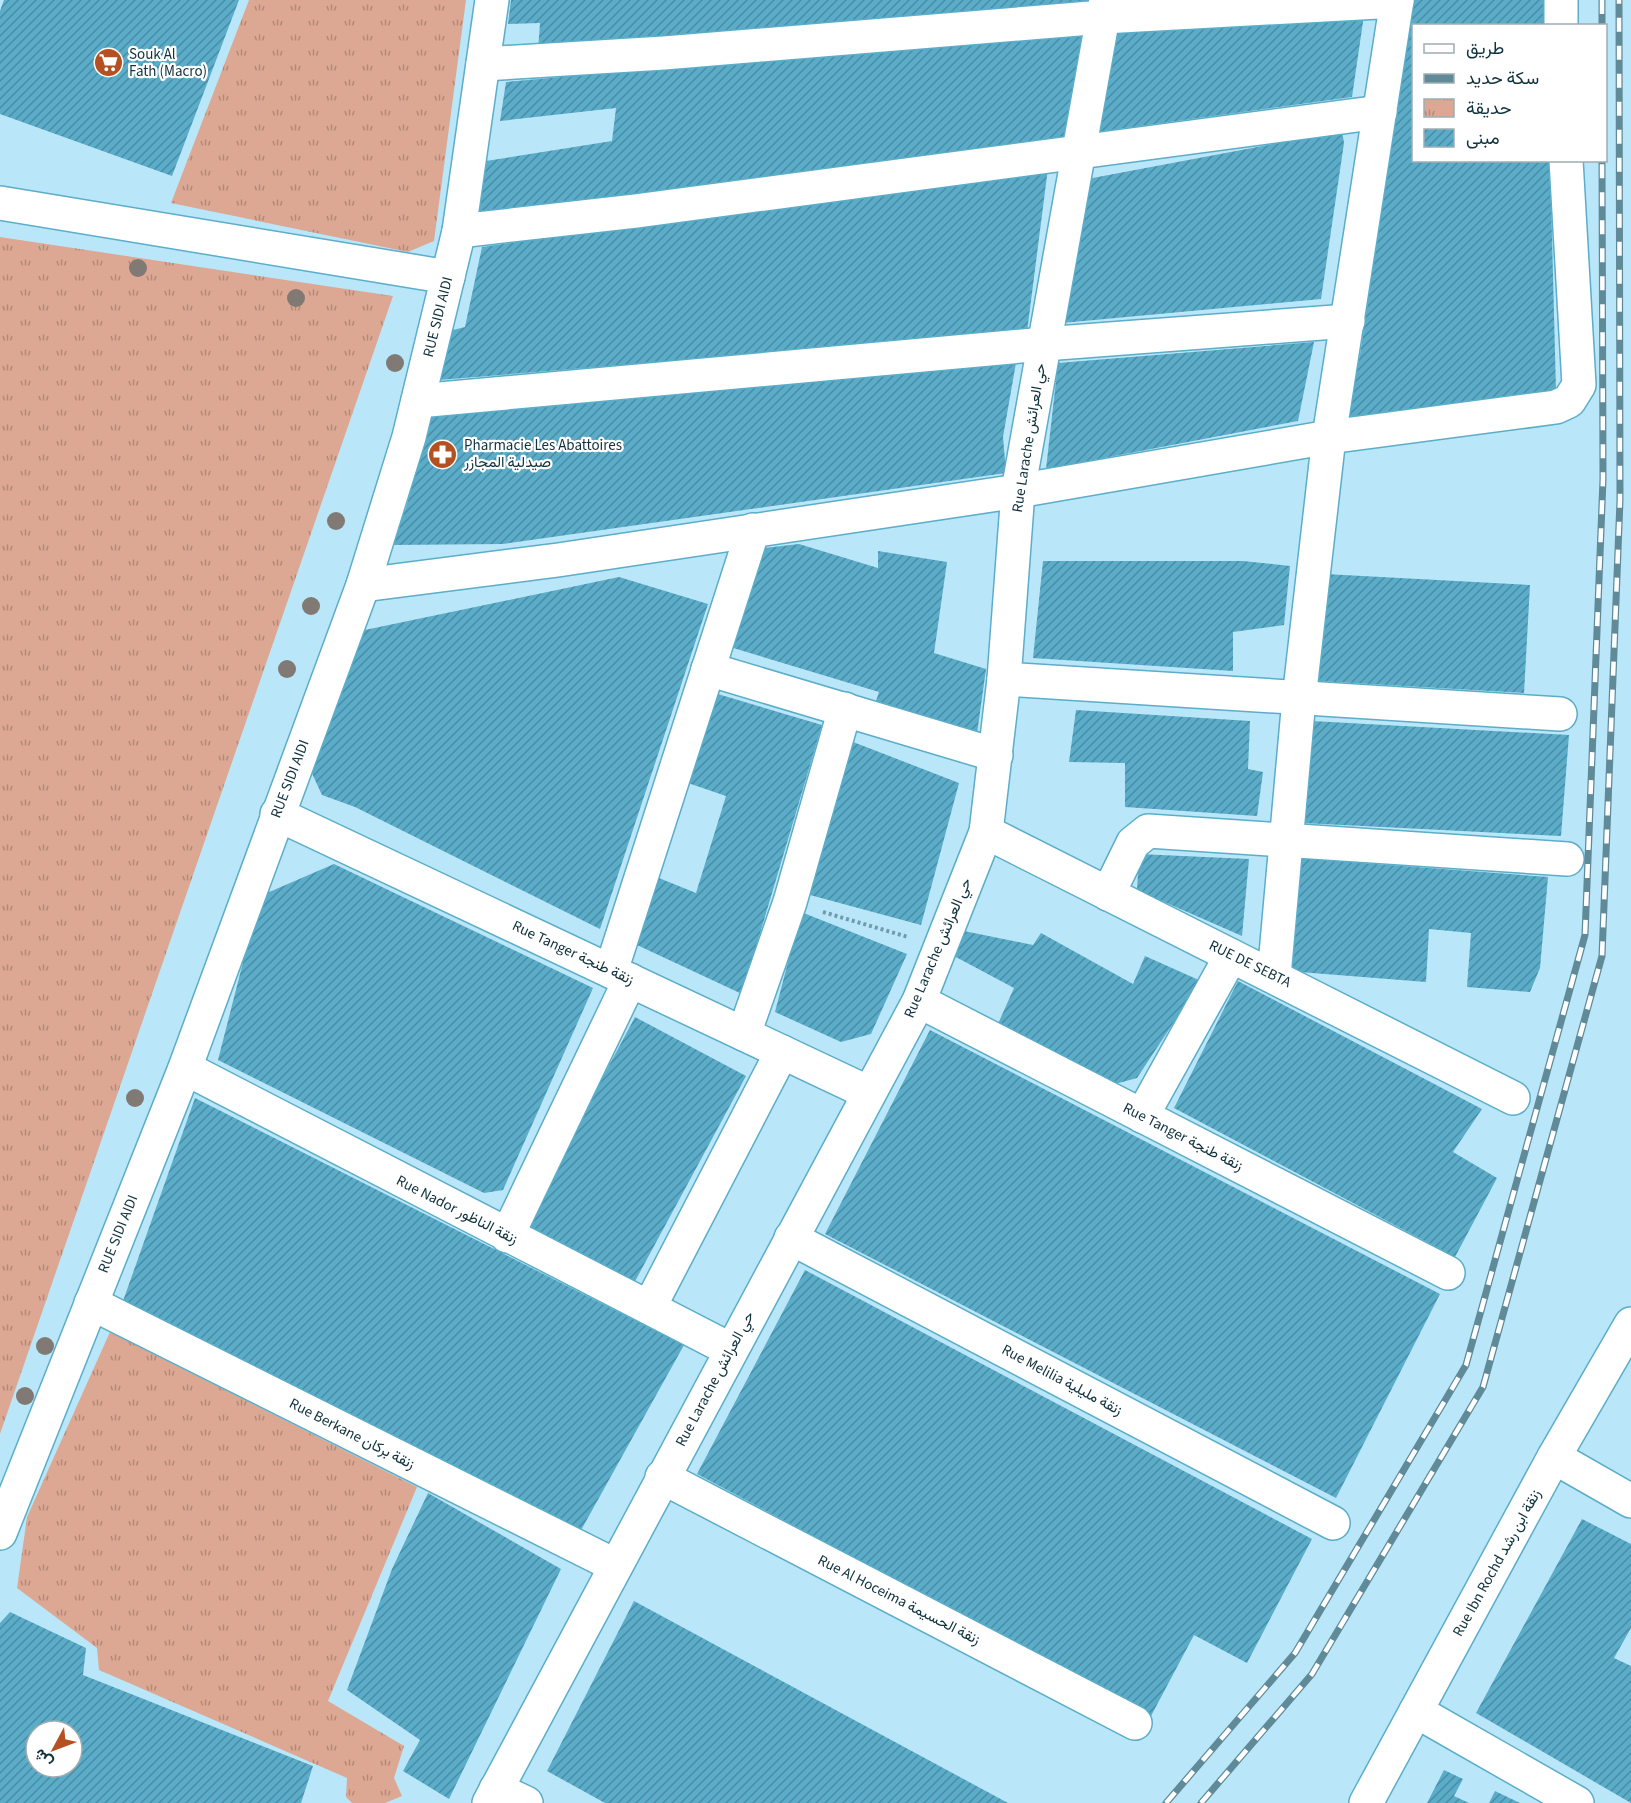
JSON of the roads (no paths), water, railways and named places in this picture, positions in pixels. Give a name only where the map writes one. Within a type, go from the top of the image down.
[{"type":"street","name":"RUE SIDI AIDI","points":[[0,1533],[185,1068],[363,585],[418,401],[459,231],[492,0]]},
{"type":"street","points":[[1561,0],[1561,24]]},
{"type":"street","points":[[483,64],[676,52],[1104,8],[1397,1],[1329,436],[1299,699],[1274,976]]},
{"type":"street","name":"Rue Larache حي العرائش","points":[[493,1796],[614,1565],[919,1001],[986,832],[1004,679],[1018,491],[1104,8]]},
{"type":"street","points":[[459,231],[1078,154],[1380,112]]},
{"type":"street","points":[[363,585],[1018,491],[1329,436],[1556,407],[1569,401],[1579,385],[1566,162]]},
{"type":"street","points":[[0,203],[448,277]]},
{"type":"street","points":[[418,401],[1044,344],[1348,321]]},
{"type":"street","points":[[507,1236],[620,975],[708,669],[753,530]]},
{"type":"street","points":[[708,669],[996,755]]},
{"type":"street","points":[[1004,679],[1560,714]]},
{"type":"street","points":[[744,1034],[790,902],[845,709]]},
{"type":"street","name":"Rue Tanger زنقة طنجة","points":[[277,814],[869,1093]]},
{"type":"street","points":[[1108,894],[1133,843],[1149,831],[1567,859]]},
{"type":"street","name":"RUE DE SEBTA","points":[[986,832],[1513,1098]]},
{"type":"street","points":[[1142,1116],[1231,956]]},
{"type":"street","name":"Rue Tanger زنقة طنجة","points":[[919,1001],[1448,1274]]},
{"type":"street","points":[[650,1306],[782,1052]]},
{"type":"street","name":"Rue Nador زنقة الناظور","points":[[185,1068],[507,1236],[650,1306],[731,1350]]},
{"type":"street","name":"Rue Melilia زنقة مليلية","points":[[791,1238],[1333,1523]]},
{"type":"street","name":"Rue Berkane زنقة بركان","points":[[91,1303],[614,1565]]},
{"type":"street","name":"Rue Ibn Rochd زنقة ابن رشد","points":[[1366,1803],[1554,1457],[1631,1324]]},
{"type":"street","points":[[1554,1457],[1631,1501]]},
{"type":"street","name":"Rue Al Hoceima زنقة الحسيمة","points":[[662,1477],[1136,1723]]},
{"type":"street","points":[[1416,1711],[1577,1803]]},
{"type":"street","points":[[493,1796],[526,1803]]},
{"type":"railway","points":[[1602,0],[1602,24]]},
{"type":"railway","points":[[1201,1803],[1312,1674],[1483,1387],[1602,956],[1620,500],[1619,0]]},
{"type":"railway","points":[[1166,1803],[1295,1653],[1466,1365],[1585,935],[1603,479],[1602,162]]},
{"type":"place","name":"Souk Al Fath (Macro)","points":[[108,63]]},
{"type":"place","name":"Pharmacie Les Abattoires صيدلية المجازر","points":[[443,454]]}]
